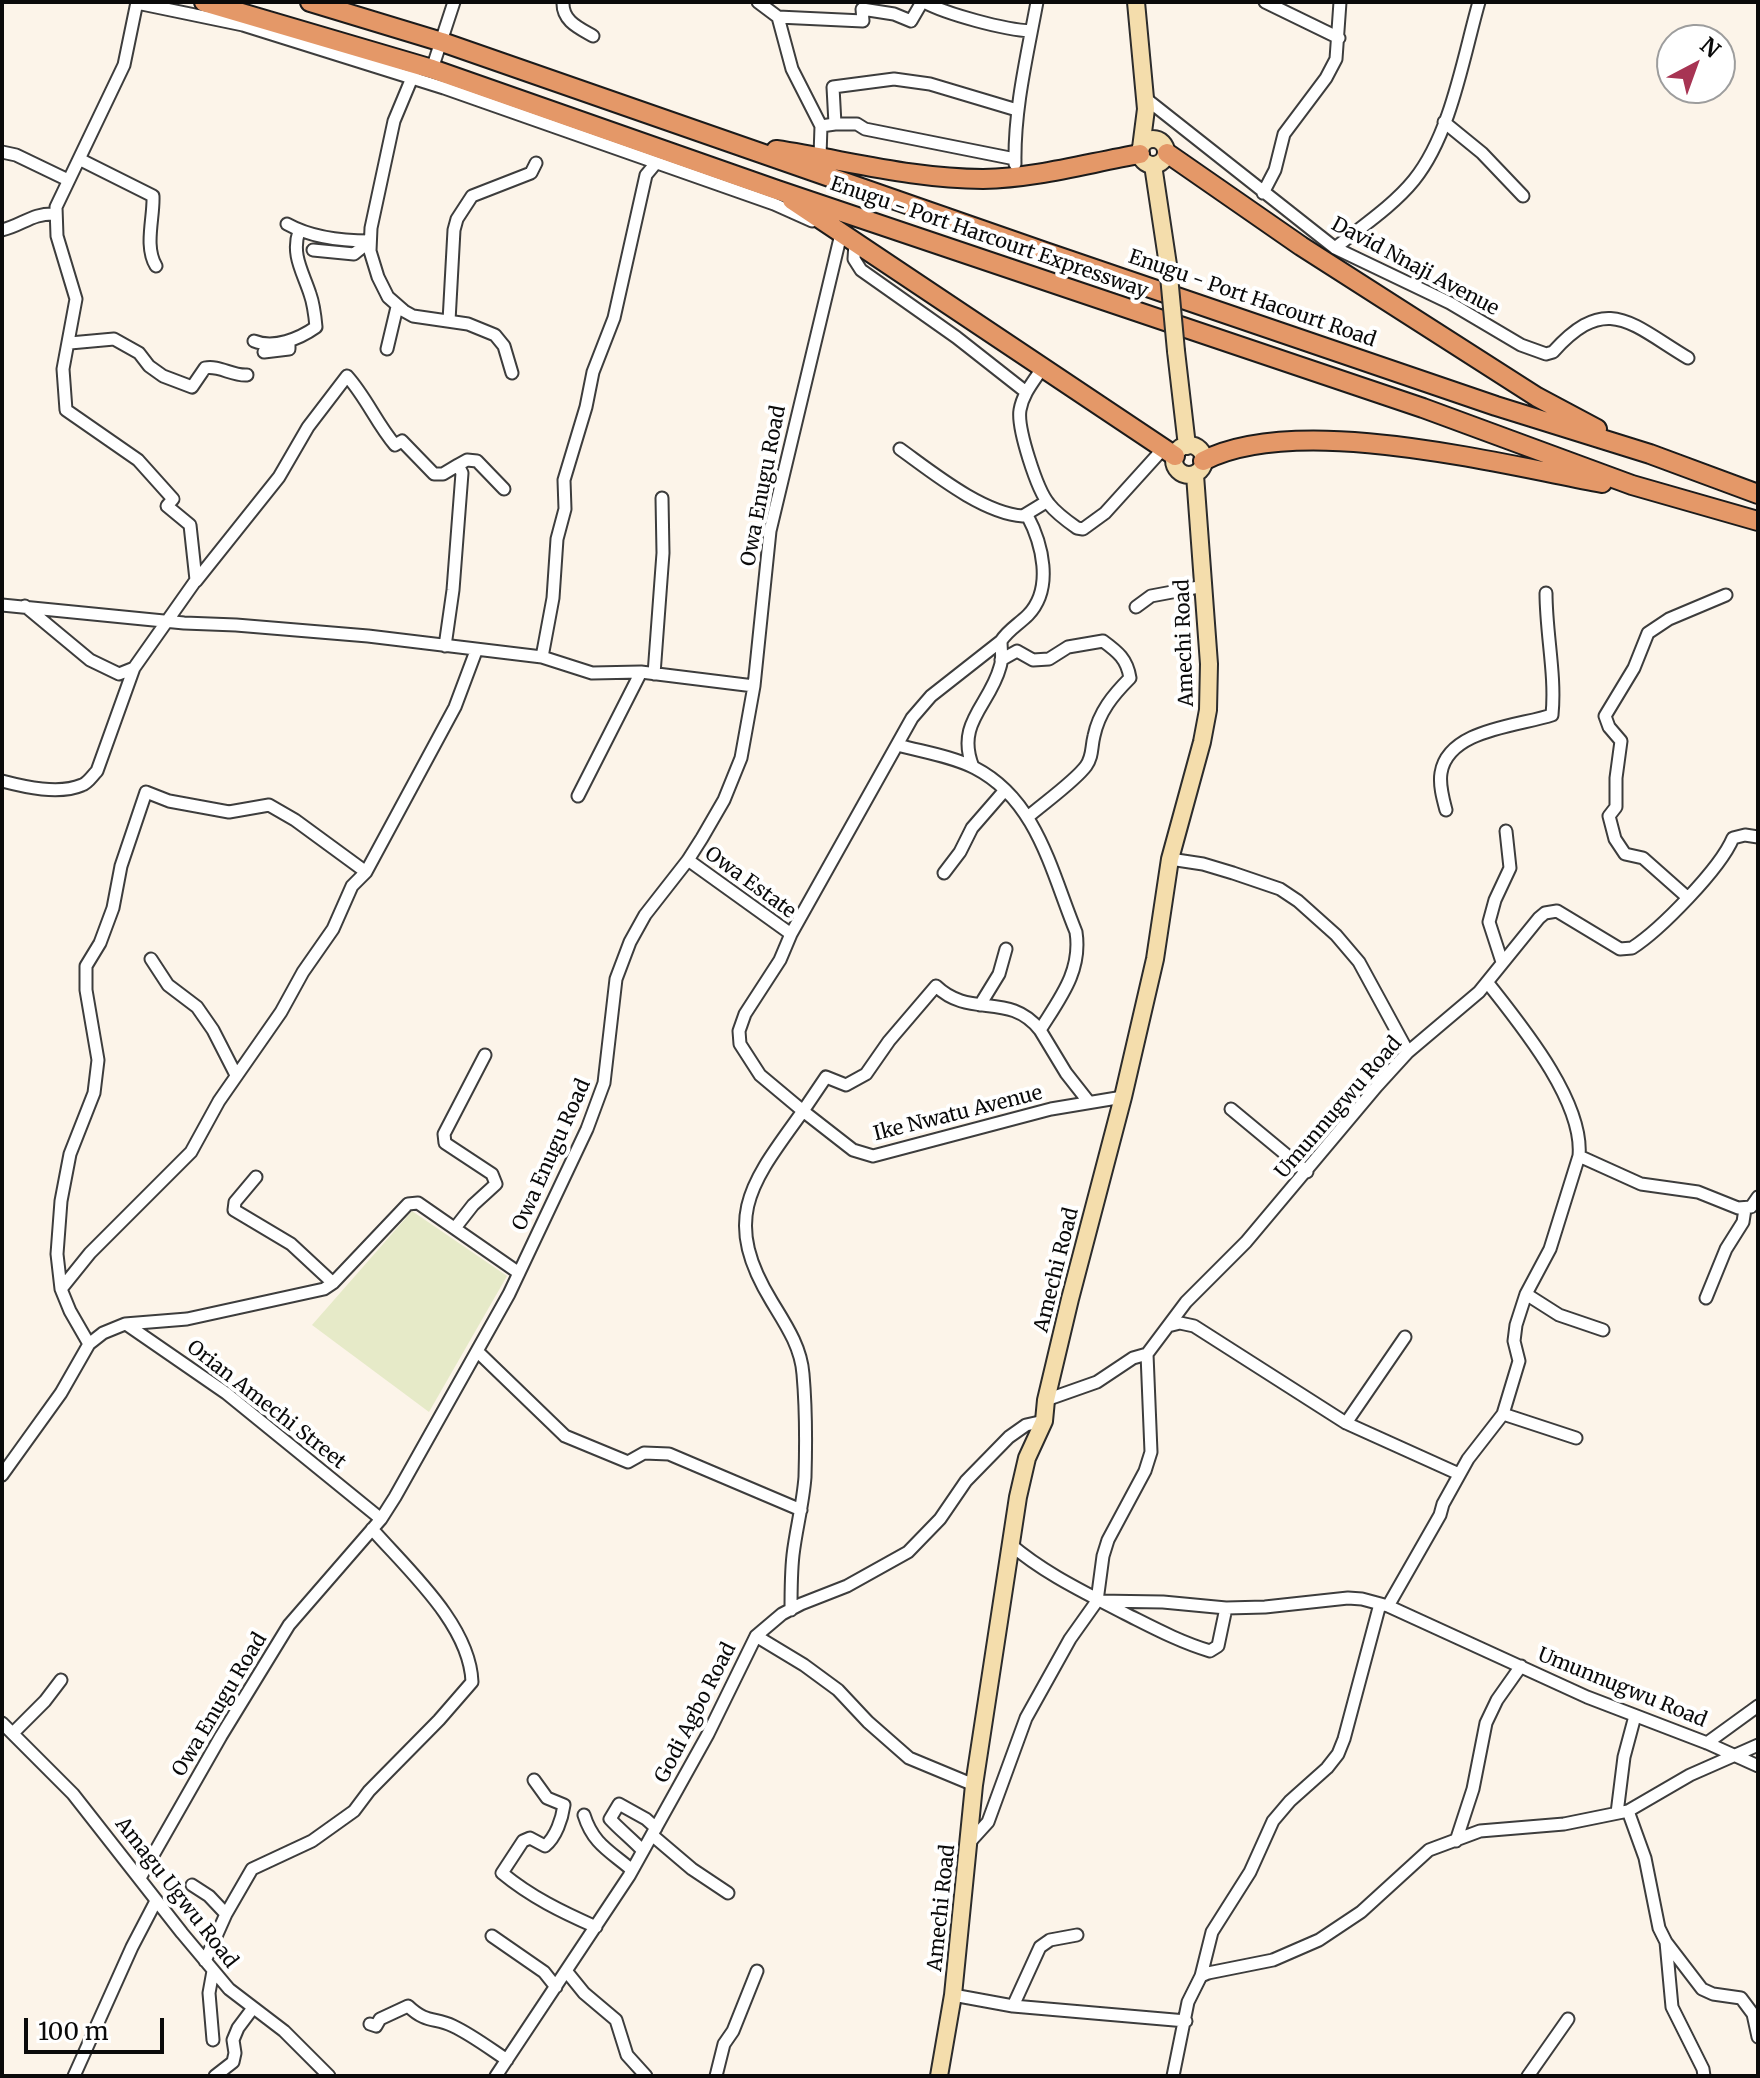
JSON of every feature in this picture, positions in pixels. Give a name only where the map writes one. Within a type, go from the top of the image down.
[{"type":"highway","name":"Enugu - Port Harcourt Expressway","points":[[204,2],[242,7],[420,71],[1423,408],[1632,485],[1758,521]]},
{"type":"highway","points":[[310,2],[442,42],[733,143],[922,174],[982,179],[1015,168],[1060,172],[1153,153],[1537,397],[1650,454]]},
{"type":"highway","name":"Enugu - Port Hacourt Road","points":[[733,143],[1496,406],[1650,454],[1758,494]]},
{"type":"highway","points":[[777,190],[1043,367],[1175,450]]},
{"type":"highway","points":[[1199,468],[1232,449],[1255,445],[1293,441],[1349,443],[1420,449],[1606,484],[1632,485]]},
{"type":"main road","points":[[1136,2],[1176,351],[1174,462],[1181,472],[1199,468],[1200,452],[1175,450]]},
{"type":"main road","name":"Amechi Road","points":[[939,2076],[953,1995],[974,1785],[1010,1544],[1027,1458],[1044,1421],[1046,1400],[1070,1299],[1123,1097],[1155,959],[1170,859],[1208,710],[1209,664],[1199,468]]},
{"type":"street","points":[[195,583],[197,571],[190,525],[167,506],[173,499],[138,460],[66,410],[63,369],[76,299],[57,236],[55,214],[68,180],[124,65],[137,2],[243,25],[420,71],[656,163],[774,204],[848,238],[855,263],[861,270],[982,356],[1026,392]]},
{"type":"street","points":[[454,2],[442,42],[420,71],[394,121],[370,241],[378,277],[397,307],[413,316],[468,324],[495,335],[504,346],[512,373]]},
{"type":"street","points":[[563,2],[565,16],[593,36]]},
{"type":"street","points":[[758,2],[778,17],[863,21],[862,9],[894,14],[911,21],[923,2],[934,8],[993,24],[1031,31]]},
{"type":"street","points":[[821,126],[857,124],[865,129],[1015,168],[1017,110],[1037,2]]},
{"type":"street","points":[[1265,2],[1339,38]]},
{"type":"street","points":[[1263,193],[1275,170],[1284,134],[1336,59],[1340,2]]},
{"type":"street","points":[[1335,248],[1412,183],[1436,147],[1479,2]]},
{"type":"street","points":[[778,17],[792,69],[821,126],[820,156]]},
{"type":"street","points":[[835,124],[833,87],[894,79],[930,84],[1017,110]]},
{"type":"street","name":"David Nnaji Avenue","points":[[1146,103],[1335,248],[1450,303],[1521,345],[1546,354],[1553,352],[1595,318],[1620,318],[1688,358]]},
{"type":"street","points":[[1444,122],[1459,132],[1523,196]]},
{"type":"street","points":[[2,152],[16,155],[68,180]]},
{"type":"street","points":[[79,159],[153,196],[150,235],[152,258],[156,266]]},
{"type":"street","points":[[449,321],[457,219],[472,196],[531,173],[536,163]]},
{"type":"street","points":[[542,657],[548,634],[557,539],[565,509],[564,480],[593,372],[614,318],[646,175],[656,163]]},
{"type":"street","points":[[2,230],[38,213],[55,214]]},
{"type":"street","points":[[287,224],[299,231],[342,241],[370,241]]},
{"type":"street","points":[[254,341],[264,345],[289,341],[316,327],[313,302],[296,253],[299,231]]},
{"type":"street","name":"Owa Enugu Road","points":[[140,1878],[289,1625],[381,1519],[478,1352],[587,1129],[604,1083],[620,963],[645,915],[688,860],[724,800],[736,771],[754,686],[770,531],[848,238]]},
{"type":"street","points":[[313,250],[354,254],[370,241]]},
{"type":"street","points":[[387,349],[397,307]]},
{"type":"street","points":[[70,343],[114,339],[139,353],[149,366],[163,376],[192,387],[205,368],[212,366],[237,376],[247,375]]},
{"type":"street","points":[[264,352],[289,349],[289,341]]},
{"type":"street","points":[[1043,367],[1026,392],[1019,415],[1020,433],[1046,502],[1066,520],[1083,529],[1175,450]]},
{"type":"street","points":[[2,781],[26,787],[64,788],[84,785],[97,771],[134,668],[195,583],[279,477],[308,427],[347,376],[395,445],[402,441],[434,474],[460,469]]},
{"type":"street","points":[[900,449],[940,478],[1013,515],[1027,515],[1046,502]]},
{"type":"street","points":[[445,646],[453,590],[460,469],[467,460],[477,461],[504,489]]},
{"type":"street","points":[[654,674],[663,553],[662,498]]},
{"type":"street","points":[[791,934],[912,718],[931,696],[1001,641],[1033,609],[1043,573],[1041,542],[1027,515]]},
{"type":"street","points":[[1136,607],[1151,596],[1204,586]]},
{"type":"street","points":[[1446,810],[1441,772],[1449,753],[1499,726],[1552,715],[1554,696],[1546,625],[1546,593]]},
{"type":"street","points":[[1687,897],[1643,858],[1625,854],[1615,839],[1609,816],[1616,807],[1621,741],[1609,727],[1605,716],[1634,668],[1648,633],[1669,619],[1726,595]]},
{"type":"street","points":[[2,605],[355,635],[542,657],[592,673],[641,672],[754,686]]},
{"type":"street","points":[[24,606],[96,665],[119,674],[134,668]]},
{"type":"street","points":[[973,767],[967,753],[967,738],[996,678],[1001,660],[1001,641]]},
{"type":"street","points":[[1001,660],[1017,651],[1033,660],[1049,659],[1068,647],[1103,641],[1119,652],[1128,664],[1130,678],[1110,698],[1100,716],[1093,738],[1092,755],[1085,769],[1029,816]]},
{"type":"street","points":[[61,1289],[90,1253],[189,1154],[236,1075],[281,1012],[303,972],[333,929],[352,886],[366,872],[455,707],[476,651]]},
{"type":"street","points":[[578,796],[641,672]]},
{"type":"street","points":[[898,745],[973,767],[1005,790],[1029,816],[1076,932],[1078,946],[1077,962],[1070,981],[1040,1030]]},
{"type":"street","points":[[944,873],[960,852],[972,828],[1005,790]]},
{"type":"street","points":[[2,1475],[61,1393],[89,1344],[61,1289],[57,1254],[64,1175],[94,1093],[98,1060],[86,990],[86,966],[100,943],[113,908],[121,866],[146,792],[169,801],[229,812],[269,805],[295,820],[366,872]]},
{"type":"street","points":[[1502,962],[1489,922],[1510,868],[1506,831]]},
{"type":"street","name":"Umunnugwu Road","points":[[1046,1400],[1097,1382],[1133,1358],[1147,1354],[1186,1302],[1246,1242],[1408,1052],[1469,1002],[1545,913],[1557,911],[1566,914],[1600,938],[1626,950],[1636,946],[1702,883],[1728,850],[1733,838],[1745,835],[1758,837]]},
{"type":"street","points":[[1170,859],[1233,873],[1280,889],[1298,901],[1336,935],[1359,962],[1408,1052]]},
{"type":"street","name":"Owa Estate","points":[[688,860],[791,934]]},
{"type":"street","name":"Ike Nwatu Avenue","points":[[791,934],[780,960],[745,1014],[739,1031],[740,1044],[760,1075],[853,1150],[873,1156],[1088,1101],[1123,1097]]},
{"type":"street","points":[[980,1005],[999,974],[1006,949]]},
{"type":"street","points":[[151,959],[168,985],[197,1007],[213,1030],[236,1075]]},
{"type":"street","points":[[1173,2076],[1188,2002],[1201,1976],[1212,1932],[1250,1872],[1273,1821],[1338,1754],[1384,1605],[1440,1515],[1459,1474],[1503,1414],[1519,1361],[1514,1341],[1526,1294],[1550,1249],[1579,1156],[1581,1141],[1577,1121],[1561,1088],[1487,982]]},
{"type":"street","points":[[791,1610],[793,1556],[804,1479],[803,1370],[793,1337],[756,1271],[745,1226],[745,1212],[759,1175],[826,1077],[846,1085],[866,1074],[889,1041],[936,986],[952,999],[1018,1011],[1031,1019],[1088,1101]]},
{"type":"street","points":[[455,1228],[473,1205],[496,1184],[492,1174],[445,1143],[444,1134],[485,1055]]},
{"type":"street","points":[[1231,1109],[1307,1172]]},
{"type":"street","points":[[1579,1156],[1641,1184],[1698,1192],[1745,1209],[1751,1207],[1758,1197]]},
{"type":"street","points":[[256,1177],[235,1202],[234,1210],[291,1244],[333,1283]]},
{"type":"street","name":"Orian Amechi Street","points":[[89,1344],[103,1333],[125,1324],[187,1319],[272,1299],[313,1294],[333,1283],[408,1204],[418,1203],[519,1273]]},
{"type":"street","points":[[1706,1298],[1726,1249],[1743,1222],[1745,1209]]},
{"type":"street","points":[[1526,1294],[1559,1315],[1603,1330]]},
{"type":"street","points":[[1167,1326],[1180,1323],[1194,1326],[1346,1423],[1459,1474]]},
{"type":"street","name":"Orian Amechi Street","points":[[125,1324],[226,1393],[381,1519]]},
{"type":"street","points":[[1346,1423],[1405,1337]]},
{"type":"street","points":[[478,1352],[565,1436],[628,1462],[644,1453],[669,1454],[801,1510]]},
{"type":"street","points":[[968,1844],[988,1822],[1026,1718],[1070,1639],[1097,1601],[1108,1540],[1145,1471],[1151,1452],[1147,1354]]},
{"type":"street","points":[[1503,1414],[1576,1438]]},
{"type":"street","name":"Godi Agbo Road","points":[[496,2076],[632,1870],[708,1734],[756,1636],[782,1614],[847,1586],[908,1552],[940,1519],[966,1481],[1009,1437],[1026,1425],[1044,1421]]},
{"type":"street","points":[[205,1961],[226,1914],[252,1869],[312,1841],[354,1811],[369,1791],[472,1682],[468,1655],[456,1626],[372,1529]]},
{"type":"street","points":[[1010,1544],[1028,1559],[1097,1601],[1174,1638],[1210,1651],[1218,1646],[1226,1608]]},
{"type":"street","name":"Umunnugwu Road","points":[[1097,1601],[1163,1602],[1226,1608],[1348,1598],[1384,1605],[1587,1697],[1758,1766]]},
{"type":"street","points":[[756,1636],[838,1690],[909,1758],[974,1785]]},
{"type":"street","points":[[1456,1841],[1473,1789],[1486,1723],[1497,1700],[1521,1666]]},
{"type":"street","points":[[13,1733],[61,1680]]},
{"type":"street","points":[[1707,1743],[1758,1706]]},
{"type":"street","points":[[1635,1716],[1624,1757],[1623,1812],[1645,1858],[1659,1928],[1702,1989],[1741,1998],[1753,2014],[1758,2037]]},
{"type":"street","name":"Amagu Ugwu Road","points":[[2,1723],[73,1794],[213,1971],[253,2008],[284,2031],[329,2076]]},
{"type":"street","points":[[1201,1976],[1273,1960],[1319,1940],[1361,1912],[1429,1850],[1480,1831],[1564,1824],[1623,1812],[1690,1775],[1758,1745]]},
{"type":"street","points":[[534,1780],[547,1798],[564,1805],[553,1839],[545,1846],[530,1838],[523,1841],[502,1873],[552,1909],[596,1927]]},
{"type":"street","points":[[643,1851],[610,1819],[619,1804],[646,1819],[692,1869],[728,1893]]},
{"type":"street","points":[[584,1815],[597,1843],[632,1870]]},
{"type":"street","points":[[192,1885],[209,1896],[226,1914]]},
{"type":"street","points":[[74,2076],[156,1901]]},
{"type":"street","points":[[1013,2006],[1040,1947],[1050,1940],[1077,1935]]},
{"type":"street","points":[[492,1936],[544,1972],[556,1987]]},
{"type":"street","points":[[1666,1942],[1672,2007],[1704,2076]]},
{"type":"street","points":[[213,1971],[209,1993],[213,2040]]},
{"type":"street","points":[[716,2076],[724,2044],[733,2031],[757,1971]]},
{"type":"street","points":[[567,1972],[584,1993],[616,2020],[627,2055],[646,2076]]},
{"type":"street","points":[[953,1995],[1013,2006],[1186,2021]]},
{"type":"street","points":[[370,2024],[376,2026],[380,2019],[408,2006],[429,2021],[449,2024],[507,2060]]},
{"type":"street","points":[[215,2076],[233,2062],[233,2040],[253,2008]]},
{"type":"street","points":[[1528,2076],[1568,2019]]},
{"type":"green space","points":[[412,1211],[507,1276],[429,1412],[312,1325]]}]
